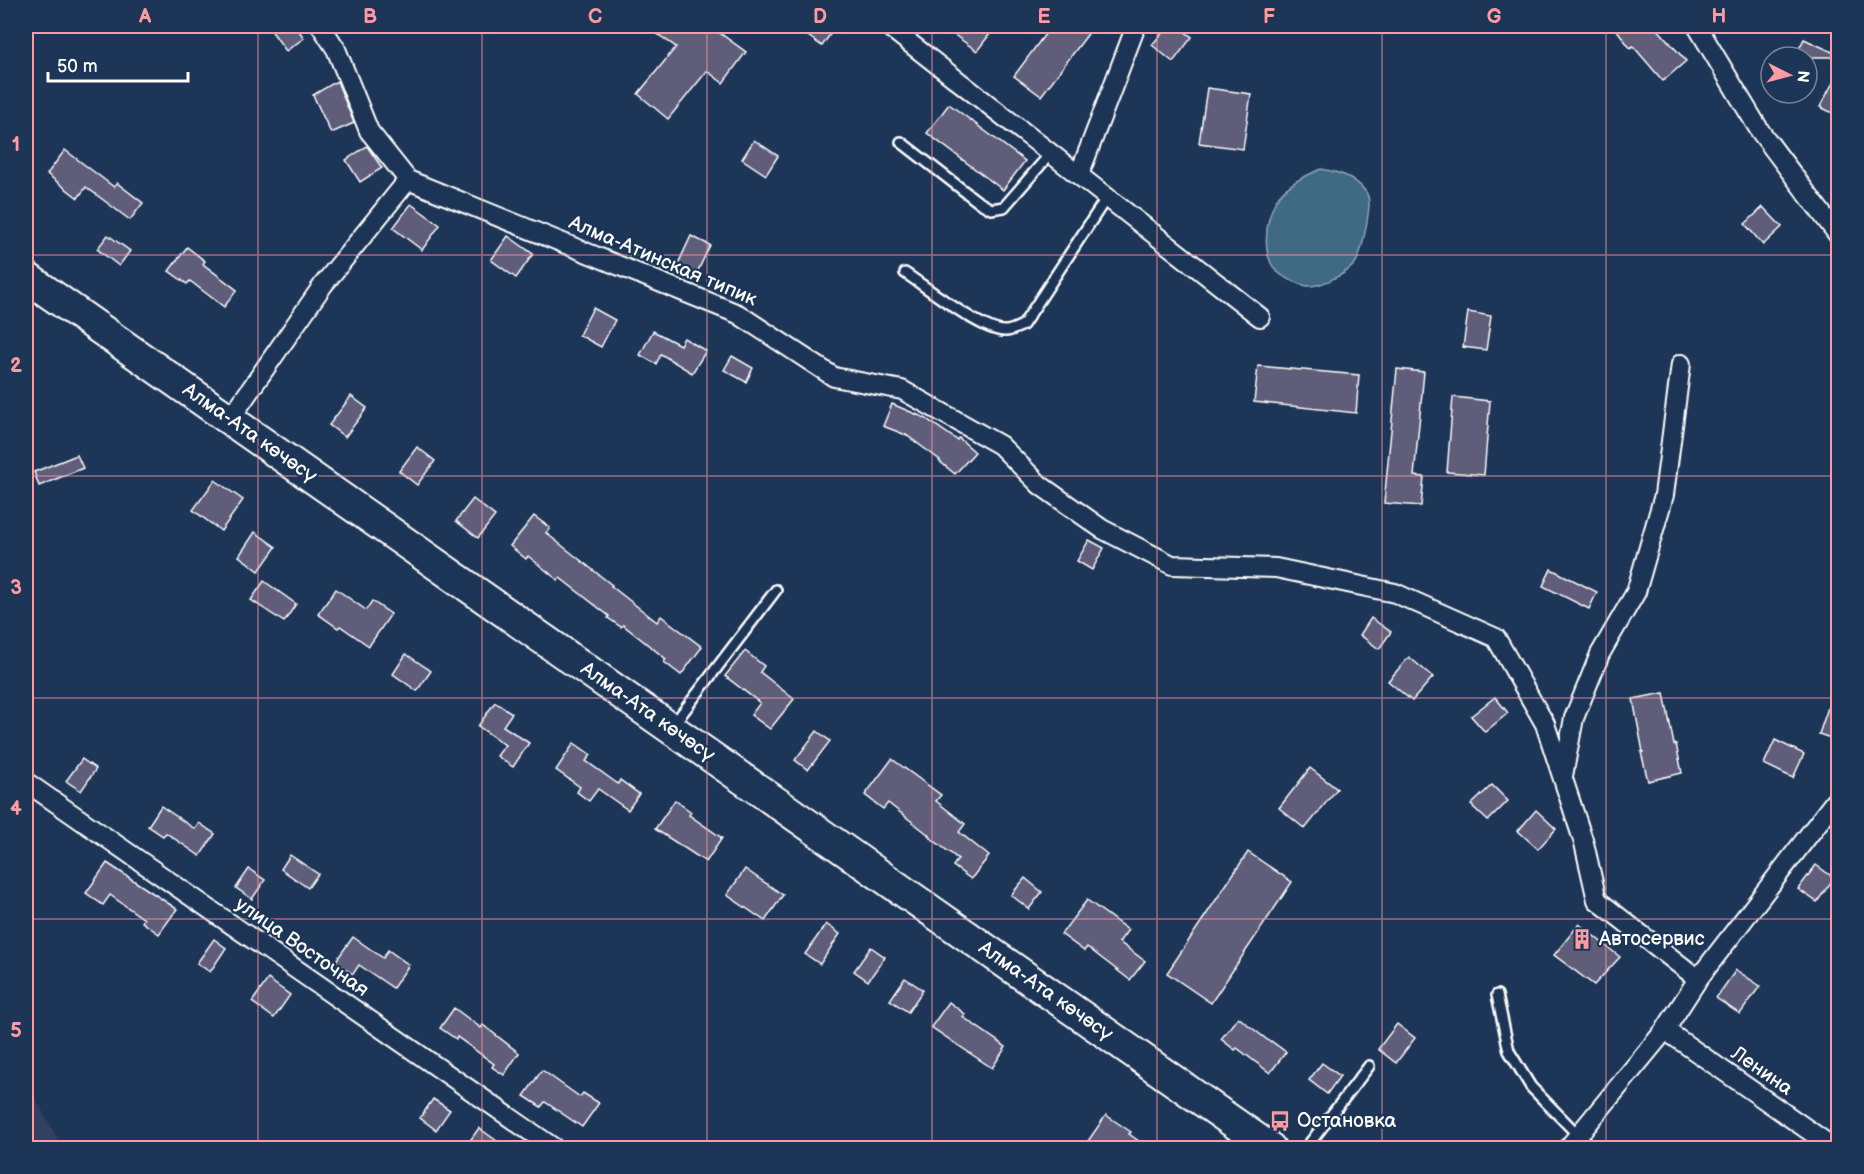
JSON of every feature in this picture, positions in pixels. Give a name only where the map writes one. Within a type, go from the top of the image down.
[{"type":"highway","name":"Алма-Ата көчөсү","points":[[26,277],[1270,1149]]},
{"type":"street","name":"Алма-Атинская типик","points":[[321,26],[336,50],[369,131],[408,180],[738,314],[834,376],[902,390],[1000,445],[1040,485],[1102,529],[1172,565],[1276,568],[1395,593],[1496,638],[1545,724],[1584,843],[1597,900],[1698,979]]},
{"type":"street","points":[[888,26],[1260,317]]},
{"type":"street","points":[[1078,175],[1136,26]]},
{"type":"street","points":[[1697,26],[1760,131],[1839,235]]},
{"type":"street","points":[[230,419],[322,285],[408,180]]},
{"type":"street","points":[[1563,778],[1574,718],[1600,654],[1636,592],[1661,506],[1681,364]]},
{"type":"street","name":"улица Восточная","points":[[26,782],[554,1149]]},
{"type":"street","points":[[1573,1142],[1665,1030],[1698,979],[1839,797]]},
{"type":"street","name":"Ленина","points":[[1665,1030],[1834,1149]]},
{"type":"lane","points":[[901,142],[977,201],[991,209],[1004,207],[1051,153]]},
{"type":"lane","points":[[905,273],[973,319],[992,329],[1007,332],[1023,325],[1107,197]]},
{"type":"lane","points":[[671,728],[776,590]]},
{"type":"lane","points":[[1497,995],[1509,1051],[1531,1087],[1573,1142]]},
{"type":"lane","points":[[1306,1149],[1369,1066]]},
{"type":"shaded area","points":[[1321,169],[1351,178],[1361,186],[1367,194],[1369,210],[1362,247],[1353,266],[1335,278],[1308,286],[1288,279],[1275,270],[1267,251],[1267,230],[1272,209],[1280,195],[1296,182]]},
{"type":"shaded area","points":[[26,1082],[60,1143],[59,1148],[26,1148]]},
{"type":"building","points":[[268,26],[296,26],[304,38],[286,51]]},
{"type":"building","points":[[646,26],[710,26],[746,52],[723,83],[707,71],[668,119],[638,94],[676,47]]},
{"type":"building","points":[[794,26],[836,26],[822,46]]},
{"type":"building","points":[[942,26],[996,26],[977,51]]},
{"type":"building","points":[[1051,26],[1094,26],[1041,96],[1014,76]]},
{"type":"building","points":[[1168,26],[1177,26],[1192,37],[1173,62],[1152,45]]},
{"type":"building","points":[[1614,26],[1655,26],[1686,61],[1663,81],[1633,46],[1630,48]]},
{"type":"building","points":[[1804,39],[1817,45],[1801,45]]},
{"type":"building","points":[[1819,46],[1839,55],[1839,57],[1819,57]]},
{"type":"building","points":[[1839,71],[1839,116],[1820,107]]},
{"type":"building","points":[[337,81],[354,123],[331,133],[313,95]]},
{"type":"building","points":[[1207,88],[1251,94],[1243,149],[1199,143]]},
{"type":"building","points":[[949,104],[1025,161],[1003,190],[927,133]]},
{"type":"building","points":[[754,140],[778,156],[766,175],[742,159]]},
{"type":"building","points":[[367,146],[382,168],[360,182],[346,160]]},
{"type":"building","points":[[65,150],[114,187],[117,183],[143,203],[130,220],[86,187],[78,198],[47,174]]},
{"type":"building","points":[[411,204],[440,225],[422,250],[393,228]]},
{"type":"building","points":[[1763,207],[1782,227],[1763,245],[1745,224]]},
{"type":"building","points":[[108,235],[130,251],[119,266],[97,249]]},
{"type":"building","points":[[508,236],[533,254],[516,278],[491,260]]},
{"type":"building","points":[[691,236],[710,245],[696,275],[677,266]]},
{"type":"building","points":[[187,247],[205,261],[203,264],[237,290],[224,307],[190,281],[187,284],[169,271]]},
{"type":"building","points":[[593,308],[615,320],[601,347],[579,335]]},
{"type":"building","points":[[1468,312],[1491,316],[1486,350],[1463,347]]},
{"type":"building","points":[[653,331],[680,345],[684,338],[706,351],[692,373],[661,354],[656,364],[640,355]]},
{"type":"building","points":[[732,356],[753,368],[746,382],[724,370]]},
{"type":"building","points":[[1258,366],[1359,375],[1356,413],[1254,402]]},
{"type":"building","points":[[1397,369],[1424,372],[1414,476],[1424,477],[1421,506],[1384,503]]},
{"type":"building","points":[[351,396],[367,408],[345,437],[329,425]]},
{"type":"building","points":[[1453,397],[1490,401],[1484,475],[1447,472]]},
{"type":"building","points":[[892,404],[925,418],[957,440],[959,438],[975,452],[955,474],[906,435],[883,426]]},
{"type":"building","points":[[417,447],[435,461],[417,485],[399,471]]},
{"type":"building","points":[[77,455],[83,468],[39,486],[34,472]]},
{"type":"building","points":[[215,480],[243,500],[221,531],[193,510]]},
{"type":"building","points":[[473,499],[495,516],[478,538],[456,521]]},
{"type":"building","points":[[534,516],[550,528],[546,533],[657,622],[661,616],[702,647],[681,675],[664,662],[666,659],[623,625],[621,627],[608,618],[609,616],[560,578],[558,580],[528,556],[526,559],[510,546]]},
{"type":"building","points":[[255,532],[276,547],[259,571],[239,556]]},
{"type":"building","points":[[1089,540],[1104,548],[1092,570],[1077,561]]},
{"type":"building","points":[[1551,569],[1597,592],[1589,609],[1543,586]]},
{"type":"building","points":[[264,581],[296,604],[284,622],[251,600]]},
{"type":"building","points":[[336,589],[366,610],[372,601],[391,614],[369,646],[318,614]]},
{"type":"building","points":[[1371,618],[1391,632],[1379,649],[1360,635]]},
{"type":"building","points":[[745,651],[764,666],[760,672],[794,699],[770,729],[751,715],[760,703],[725,676]]},
{"type":"building","points":[[406,654],[431,671],[417,691],[393,674]]},
{"type":"building","points":[[1409,657],[1433,677],[1412,701],[1388,681]]},
{"type":"building","points":[[1836,684],[1839,684],[1839,741],[1819,734]]},
{"type":"building","points":[[1664,693],[1682,773],[1648,781],[1633,699]]},
{"type":"building","points":[[1495,697],[1508,713],[1485,732],[1471,716]]},
{"type":"building","points":[[495,702],[512,713],[503,726],[529,743],[513,767],[497,756],[505,745],[478,726]]},
{"type":"building","points":[[817,731],[830,741],[808,770],[795,760]]},
{"type":"building","points":[[1775,740],[1804,754],[1793,778],[1764,764]]},
{"type":"building","points":[[574,743],[591,755],[586,761],[618,784],[620,780],[639,794],[628,810],[598,789],[589,801],[577,792],[580,787],[556,770]]},
{"type":"building","points":[[82,759],[96,769],[81,791],[66,781]]},
{"type":"building","points":[[892,759],[941,795],[936,801],[965,824],[959,832],[989,856],[971,879],[953,866],[958,859],[929,835],[888,803],[883,809],[865,795]]},
{"type":"building","points":[[1310,768],[1337,789],[1305,829],[1279,808]]},
{"type":"building","points":[[1492,785],[1508,801],[1488,821],[1471,805]]},
{"type":"building","points":[[675,800],[691,812],[689,815],[722,838],[706,862],[655,829]]},
{"type":"building","points":[[161,806],[195,829],[199,823],[215,834],[200,856],[166,833],[163,836],[148,826]]},
{"type":"building","points":[[1536,810],[1556,829],[1538,849],[1518,831]]},
{"type":"building","points":[[1248,852],[1292,882],[1211,1003],[1167,973]]},
{"type":"building","points":[[290,855],[318,874],[308,888],[281,869]]},
{"type":"building","points":[[107,863],[177,909],[159,934],[142,922],[144,919],[110,895],[103,905],[86,893]]},
{"type":"building","points":[[1816,865],[1834,878],[1817,902],[1798,889]]},
{"type":"building","points":[[249,869],[265,880],[252,899],[236,888]]},
{"type":"building","points":[[745,869],[783,895],[765,921],[727,895]]},
{"type":"building","points":[[1025,878],[1042,892],[1029,909],[1011,895]]},
{"type":"building","points":[[1087,900],[1128,930],[1119,942],[1145,961],[1130,980],[1087,947],[1084,951],[1061,934]]},
{"type":"building","points":[[826,924],[840,934],[820,964],[805,954]]},
{"type":"building","name":"Автосервис","points":[[1579,924],[1620,957],[1594,985],[1554,955]]},
{"type":"building","points":[[353,937],[383,958],[388,950],[409,965],[393,988],[359,965],[353,974],[335,962]]},
{"type":"building","points":[[214,939],[226,948],[210,972],[197,963]]},
{"type":"building","points":[[871,947],[885,957],[868,981],[854,971]]},
{"type":"building","points":[[1736,970],[1760,986],[1740,1014],[1716,998]]},
{"type":"building","points":[[905,978],[923,990],[908,1012],[890,1000]]},
{"type":"building","points":[[268,979],[290,995],[274,1018],[252,1002]]},
{"type":"building","points":[[949,1002],[965,1014],[963,1017],[1006,1047],[992,1068],[931,1027]]},
{"type":"building","points":[[454,1008],[481,1028],[483,1025],[519,1053],[504,1075],[492,1067],[494,1064],[457,1037],[456,1039],[440,1028]]},
{"type":"building","points":[[1238,1017],[1286,1052],[1270,1073],[1221,1039]]},
{"type":"building","points":[[1397,1024],[1415,1038],[1396,1063],[1378,1049]]},
{"type":"building","points":[[1322,1063],[1340,1076],[1327,1094],[1309,1080]]},
{"type":"building","points":[[542,1070],[580,1097],[583,1093],[599,1103],[582,1127],[545,1102],[541,1107],[524,1096]]},
{"type":"building","points":[[433,1099],[450,1110],[436,1130],[420,1118]]},
{"type":"building","points":[[1106,1115],[1131,1132],[1129,1134],[1150,1149],[1098,1149],[1088,1141]]},
{"type":"building","points":[[479,1128],[508,1149],[464,1149]]},
{"type":"place","name":"Автосервис","points":[[1582,939]]},
{"type":"place","name":"Остановка","points":[[1280,1121]]}]
